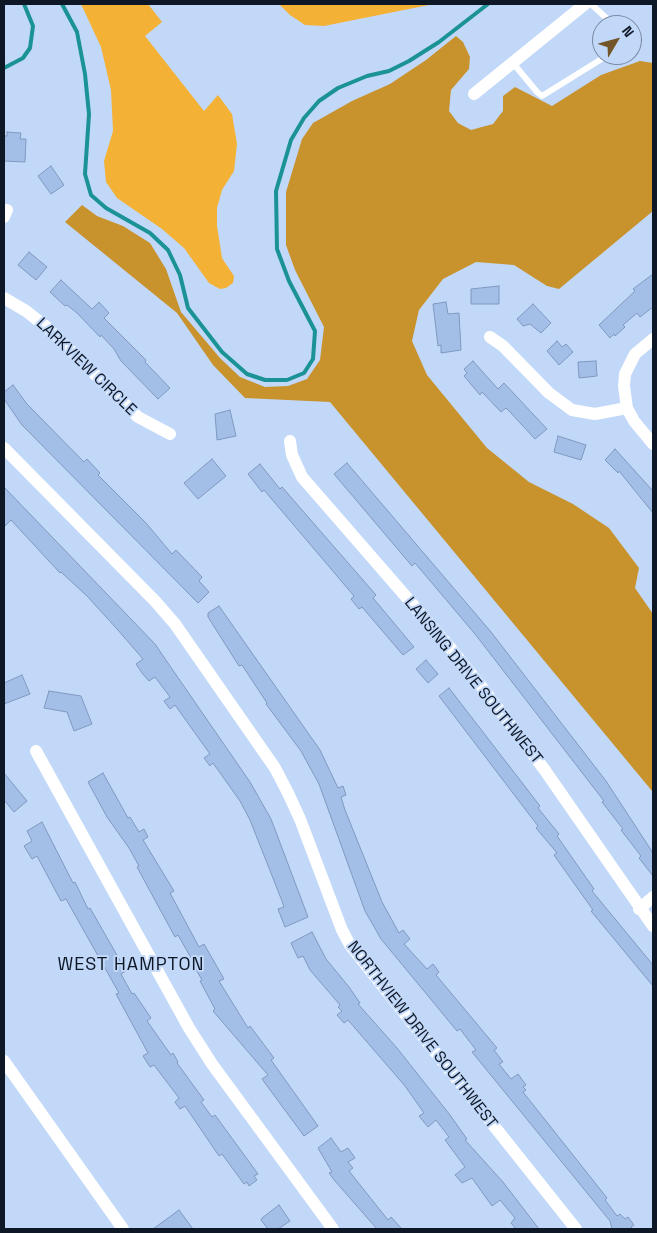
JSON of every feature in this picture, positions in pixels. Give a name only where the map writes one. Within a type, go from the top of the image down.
[{"type":"street","points":[[474,94],[585,4]]},
{"type":"street","name":"LARKVIEW CIRCLE","points":[[4,298],[26,311],[49,329],[138,417],[170,434]]},
{"type":"street","points":[[490,337],[503,346],[549,393],[572,410],[595,414],[627,408]]},
{"type":"street","points":[[653,339],[635,354],[629,364],[624,386],[627,408],[634,421],[653,444]]},
{"type":"street","name":"LANSING DRIVE SOUTHWEST","points":[[290,441],[292,455],[302,477],[448,645],[544,769],[653,926]]},
{"type":"street","name":"NORTHVIEW DRIVE SOUTHWEST","points":[[4,448],[155,601],[175,624],[275,768],[300,818],[342,930],[350,945],[576,1229]]},
{"type":"street","points":[[36,751],[189,1028],[212,1064],[333,1229]]},
{"type":"street","points":[[639,908],[653,897]]},
{"type":"street","points":[[4,1061],[123,1229]]},
{"type":"lane","points":[[591,4],[603,15]]},
{"type":"lane","points":[[513,63],[542,96],[592,65]]},
{"type":"shaded area","points":[[81,4],[148,4],[162,22],[145,36],[204,111],[218,95],[232,114],[237,144],[234,171],[222,190],[217,208],[217,226],[222,258],[234,276],[233,283],[226,288],[220,289],[209,283],[184,248],[162,229],[117,198],[106,182],[104,161],[113,131],[111,90],[101,47]]},
{"type":"shaded area","points":[[279,4],[434,4],[324,26],[305,25],[290,15]]},
{"type":"shaded area","points":[[456,36],[463,42],[470,57],[469,69],[451,90],[449,111],[458,123],[471,130],[493,124],[503,111],[503,96],[515,87],[552,106],[601,75],[629,65],[642,65],[642,61],[653,63],[653,211],[559,289],[547,286],[514,265],[476,262],[443,279],[419,310],[412,341],[427,375],[487,448],[529,482],[573,504],[609,528],[639,568],[635,588],[653,614],[652,791],[330,402],[245,398],[213,365],[177,313],[65,222],[82,205],[97,216],[123,226],[150,243],[166,269],[181,312],[220,358],[240,377],[265,387],[288,386],[307,379],[320,360],[324,327],[295,270],[286,245],[286,192],[302,139],[313,123],[352,101],[390,84],[426,60]]},
{"type":"building","points":[[7,132],[21,133],[20,139],[26,139],[25,162],[4,161],[4,136],[7,136]]},
{"type":"building","points":[[51,166],[64,185],[51,194],[38,176]]},
{"type":"building","points":[[29,252],[47,267],[36,280],[18,265]]},
{"type":"building","points":[[653,274],[653,307],[640,317],[637,313],[623,325],[625,327],[610,338],[599,325],[635,291],[633,289]]},
{"type":"building","points":[[61,280],[92,309],[99,302],[109,313],[104,318],[146,360],[145,362],[170,388],[158,399],[121,361],[114,349],[101,335],[100,337],[77,313],[67,305],[65,306],[50,292]]},
{"type":"building","points":[[499,286],[499,304],[471,304],[471,289]]},
{"type":"building","points":[[446,302],[448,314],[459,313],[461,350],[441,353],[441,345],[438,346],[433,304]]},
{"type":"building","points":[[533,304],[551,323],[541,333],[530,324],[523,326],[517,319]]},
{"type":"building","points":[[557,341],[562,347],[566,344],[573,352],[559,365],[547,351]]},
{"type":"building","points":[[473,361],[498,389],[504,383],[547,429],[535,439],[506,408],[501,412],[482,392],[480,395],[464,376],[467,373],[464,369]]},
{"type":"building","points":[[596,361],[597,376],[579,378],[578,362]]},
{"type":"building","points":[[13,385],[27,404],[84,462],[87,459],[100,473],[98,475],[146,523],[172,554],[176,550],[202,577],[199,581],[209,592],[198,603],[22,425],[4,399],[4,392]]},
{"type":"building","points":[[230,410],[236,436],[217,440],[215,414]]},
{"type":"building","points":[[558,436],[586,445],[581,460],[554,452]]},
{"type":"building","points":[[615,449],[653,491],[653,513],[619,471],[618,473],[605,460]]},
{"type":"building","points":[[212,459],[226,476],[198,499],[184,483]]},
{"type":"building","points":[[347,463],[491,632],[606,781],[653,853],[653,876],[639,858],[641,856],[621,830],[623,829],[602,802],[604,801],[475,634],[415,563],[412,566],[334,474]]},
{"type":"building","points":[[260,464],[280,489],[282,487],[376,595],[373,598],[414,647],[403,655],[362,607],[359,609],[351,599],[354,596],[264,490],[262,492],[248,474]]},
{"type":"building","points":[[4,487],[155,644],[250,782],[271,819],[308,917],[285,927],[278,909],[284,907],[250,820],[240,801],[213,763],[210,766],[204,758],[210,754],[175,705],[170,709],[164,701],[170,697],[155,677],[149,681],[142,673],[136,664],[143,659],[117,629],[87,596],[60,573],[11,520],[4,527]]},
{"type":"building","points":[[219,606],[320,750],[338,788],[343,786],[346,795],[341,797],[345,810],[382,902],[399,933],[403,930],[410,939],[404,944],[427,969],[433,964],[439,972],[436,975],[497,1048],[494,1050],[503,1062],[499,1064],[511,1079],[518,1074],[526,1085],[523,1087],[526,1090],[523,1092],[607,1198],[605,1200],[617,1216],[620,1214],[625,1219],[628,1217],[634,1225],[631,1227],[633,1229],[612,1229],[610,1221],[472,1052],[476,1050],[460,1029],[457,1031],[381,939],[365,911],[319,784],[301,751],[266,704],[242,665],[239,666],[208,617],[208,613]]},
{"type":"building","points":[[426,660],[438,674],[428,683],[416,669]]},
{"type":"building","points":[[22,675],[30,694],[4,704],[4,683]]},
{"type":"building","points":[[449,688],[540,806],[538,808],[559,834],[557,836],[594,889],[592,891],[653,965],[653,986],[591,911],[593,910],[554,855],[557,853],[536,828],[538,826],[439,696]]},
{"type":"building","points":[[49,691],[81,696],[92,724],[74,731],[67,712],[44,708]]},
{"type":"building","points":[[4,773],[27,801],[14,812],[4,800]]},
{"type":"building","points":[[103,773],[128,818],[130,817],[139,832],[144,829],[148,837],[143,840],[174,891],[170,893],[199,947],[204,944],[224,979],[219,981],[248,1028],[250,1026],[274,1058],[271,1060],[318,1126],[304,1136],[262,1079],[268,1075],[213,1011],[215,1009],[200,981],[202,980],[194,963],[178,935],[175,937],[137,867],[139,866],[129,848],[107,817],[88,782]]},
{"type":"building","points":[[42,822],[73,883],[75,882],[88,909],[90,908],[126,971],[121,974],[132,994],[134,993],[151,1018],[147,1021],[171,1055],[173,1053],[177,1063],[204,1100],[201,1102],[212,1117],[215,1115],[258,1174],[254,1176],[257,1180],[249,1186],[247,1182],[244,1184],[222,1154],[219,1156],[185,1106],[180,1109],[175,1102],[179,1098],[154,1065],[150,1067],[143,1056],[148,1053],[116,994],[119,993],[66,899],[61,901],[37,856],[32,859],[24,846],[32,841],[27,831]]},
{"type":"building","points":[[312,932],[326,959],[349,987],[360,1003],[358,1004],[397,1048],[450,1115],[467,1139],[465,1140],[503,1182],[539,1229],[516,1229],[511,1223],[515,1218],[500,1200],[492,1206],[472,1178],[462,1183],[455,1175],[465,1167],[445,1140],[449,1137],[436,1120],[428,1127],[419,1116],[424,1113],[405,1086],[348,1020],[344,1023],[337,1015],[342,1011],[338,1007],[340,1005],[310,970],[303,956],[298,958],[291,943]]},
{"type":"building","points":[[331,1138],[341,1152],[348,1148],[355,1158],[348,1162],[353,1168],[349,1171],[388,1220],[391,1217],[402,1229],[377,1229],[335,1181],[329,1173],[332,1172],[318,1148]]},
{"type":"building","points":[[279,1205],[290,1221],[278,1229],[268,1229],[261,1220]]},
{"type":"building","points":[[179,1210],[193,1229],[153,1229]]},
{"type":"waterway","points":[[4,68],[23,58],[30,48],[33,26],[24,4]]},
{"type":"waterway","points":[[62,4],[77,32],[85,74],[89,114],[85,174],[91,195],[106,208],[150,233],[168,250],[180,275],[188,308],[222,352],[247,374],[265,380],[287,380],[304,373],[313,359],[315,331],[289,281],[277,249],[276,191],[291,140],[304,118],[319,101],[338,88],[367,76],[389,71],[409,61],[439,42],[488,4]]},
{"type":"district","name":"WEST HAMPTON","points":[[131,965]]}]
